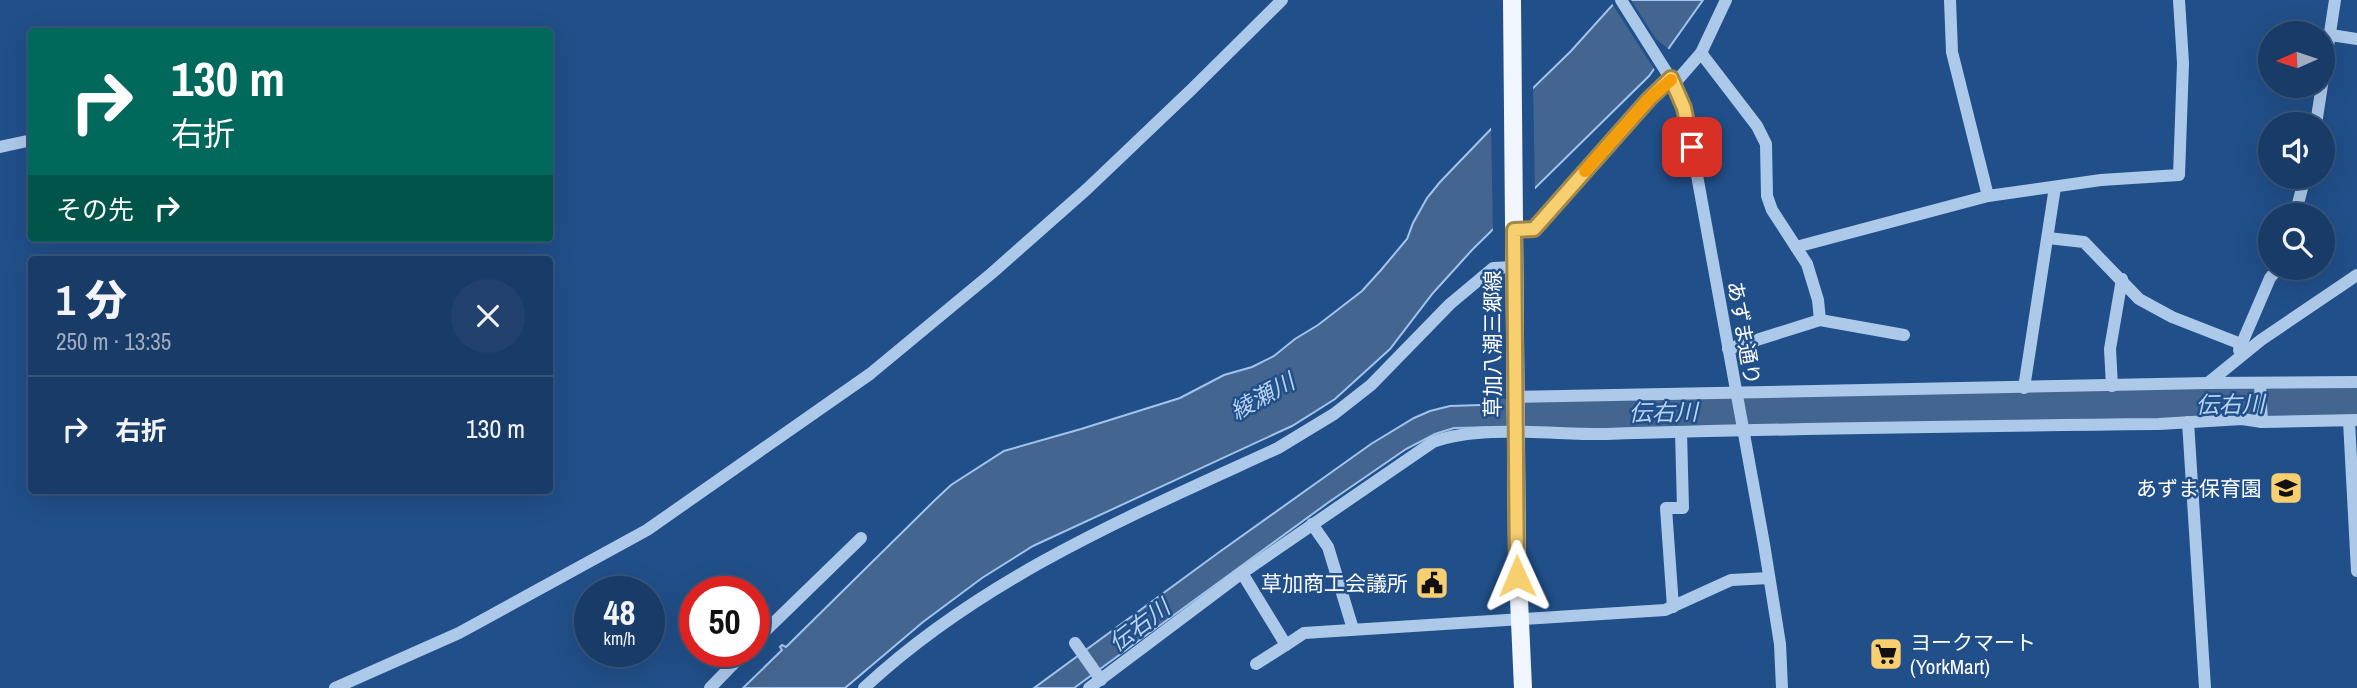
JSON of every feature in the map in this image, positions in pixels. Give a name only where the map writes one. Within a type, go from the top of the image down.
[{"type":"main road","name":"草加八潮三郷線","points":[[1512,0],[1518,619],[1523,688]]},
{"type":"street","points":[[335,688],[459,633],[647,530],[870,374],[992,273],[1087,189],[1282,0]]},
{"type":"street","name":"あずま通り","points":[[1621,0],[1672,81],[1687,120],[1769,579],[1780,645],[1782,688]]},
{"type":"street","points":[[1514,234],[1534,229],[1649,99],[1701,53],[1726,0]]},
{"type":"street","points":[[1950,0],[1952,52],[1988,196]]},
{"type":"street","points":[[1796,247],[1988,196],[2101,180],[2179,175],[2183,63],[2179,0]]},
{"type":"street","points":[[2333,21],[2335,0]]},
{"type":"street","points":[[2335,35],[2357,38]]},
{"type":"street","points":[[1701,53],[1757,126],[1766,144],[1767,196],[1772,210],[1807,264],[1818,300],[1820,320]]},
{"type":"street","points":[[0,147],[28,140]]},
{"type":"street","points":[[2024,388],[2056,187]]},
{"type":"street","points":[[2048,237],[2084,242],[2139,299],[2241,344]]},
{"type":"street","points":[[864,688],[887,667],[971,603],[1013,577],[1098,531],[1306,433],[1371,384],[1450,304],[1493,268],[1514,267]]},
{"type":"street","points":[[2208,383],[2235,360],[2357,275]]},
{"type":"street","points":[[2112,386],[2110,349],[2122,279]]},
{"type":"street","points":[[2235,360],[2269,280]]},
{"type":"street","points":[[1728,349],[1820,320],[1904,335]]},
{"type":"street","points":[[1515,400],[2208,383],[2357,382]]},
{"type":"street","points":[[2260,384],[2262,422]]},
{"type":"street","points":[[1089,688],[1242,573],[1433,442],[1470,433],[1516,430],[1576,435],[1742,428],[2242,419],[2262,422],[2353,421],[2357,571]]},
{"type":"street","points":[[2188,422],[2205,688]]},
{"type":"street","points":[[1673,607],[1666,509],[1683,508],[1681,432]]},
{"type":"street","points":[[1312,524],[1328,547],[1353,629]]},
{"type":"street","points":[[770,626],[861,538]]},
{"type":"street","points":[[1242,573],[1286,645]]},
{"type":"street","points":[[1256,664],[1304,633],[1665,610],[1731,580],[1769,579]]},
{"type":"street","points":[[1077,647],[1099,678]]},
{"type":"street","points":[[710,688],[730,667]]},
{"type":"water","name":"綾瀬川","points":[[1617,0],[1703,0],[1649,76],[1472,250],[1433,293],[1390,349],[1335,399],[1292,426],[1033,546],[982,578],[923,622],[845,688],[743,688],[765,667],[770,667],[770,662],[782,650],[780,647],[786,647],[951,485],[1004,451],[1180,398],[1224,375],[1252,367],[1274,356],[1318,325],[1362,291],[1407,239],[1427,198],[1440,182],[1571,51]]},
{"type":"water","points":[[1542,403],[1542,426],[1454,428],[1435,434],[1406,449],[1074,688],[1034,688],[1371,444],[1414,418],[1450,406]]},
{"type":"pier","points":[[1631,0],[1656,39],[1671,51],[1656,72],[1611,2]]},
{"type":"pier","points":[[1533,83],[1535,193],[1493,235],[1491,123]]},
{"type":"pier","points":[[1535,403],[1536,427],[1495,427],[1494,404]]},
{"type":"waterway","name":"伝右川","points":[[1499,415],[1574,416],[2357,402]]},
{"type":"slow traffic","points":[[1585,171],[1649,99],[1671,80]]},
{"type":"place","name":"あずま保育園","points":[[2286,488]]},
{"type":"place","name":"草加商工会議所","points":[[1432,583]]},
{"type":"place","name":"ヨークマート (YorkMart)","points":[[1886,654]]},
{"type":"route","points":[[1517,576],[1514,230],[1534,229],[1649,99],[1671,78],[1684,108],[1692,147]]}]
